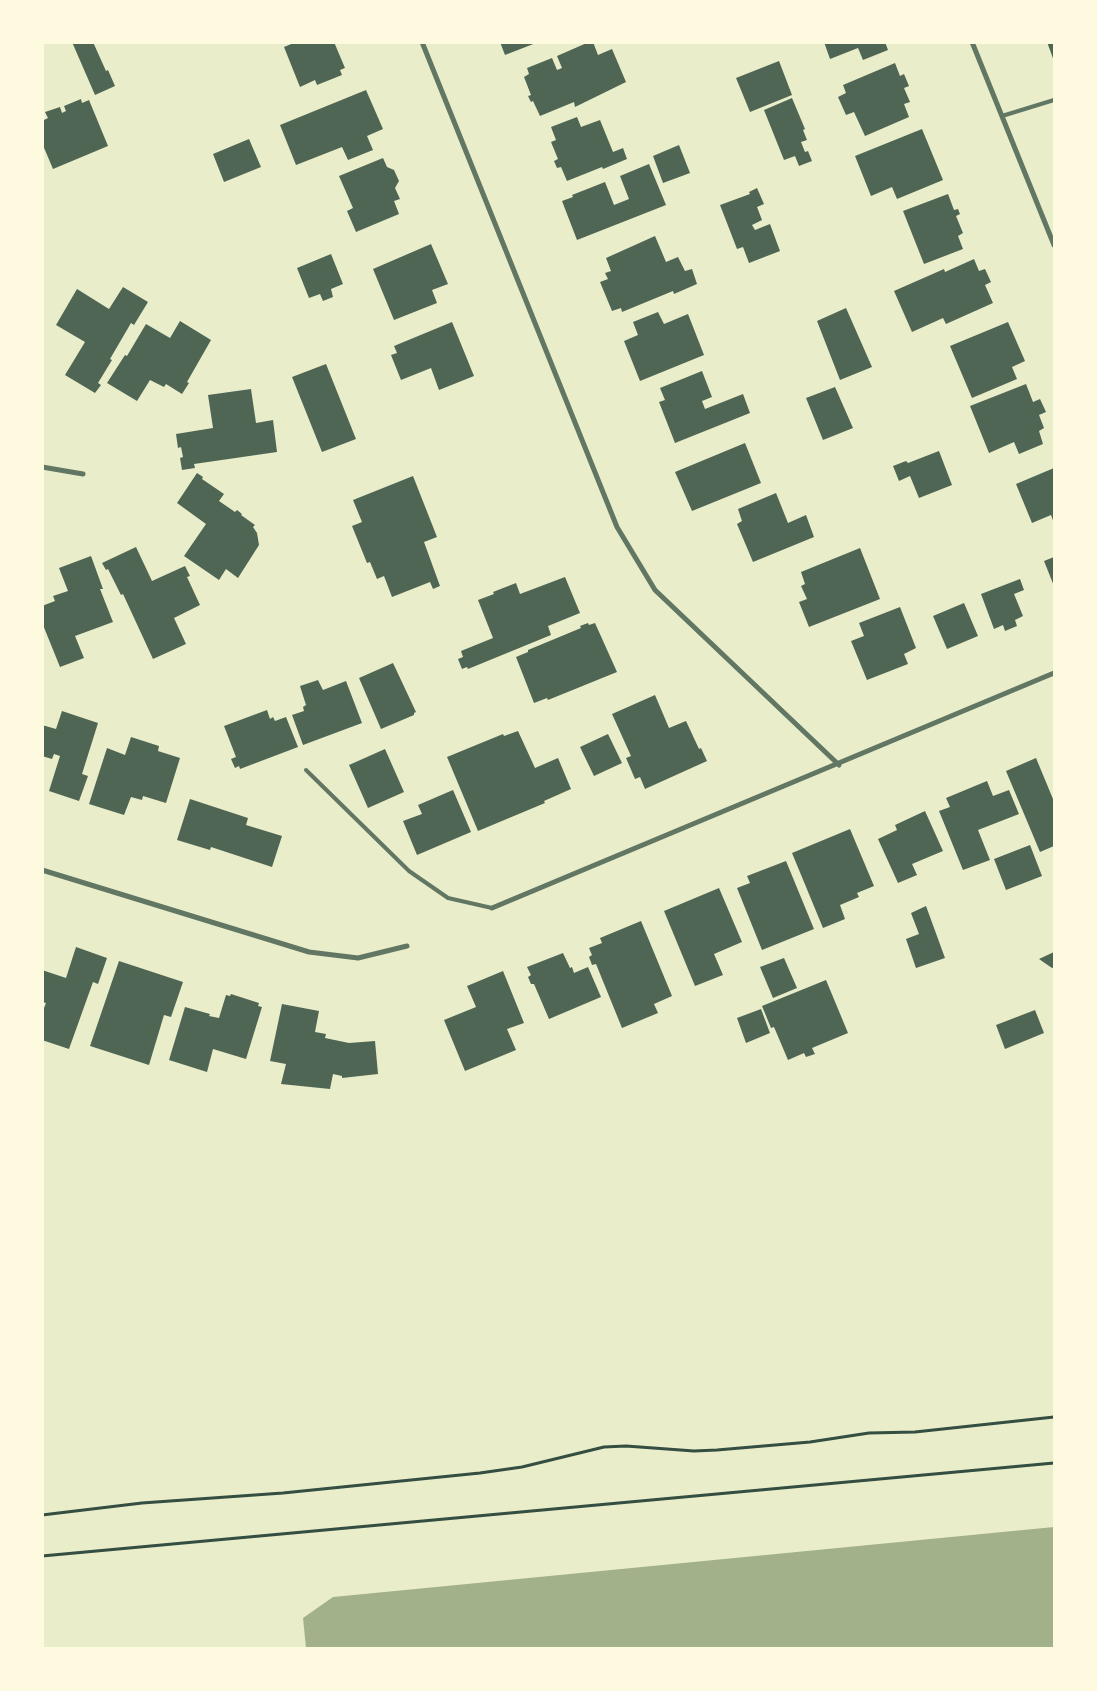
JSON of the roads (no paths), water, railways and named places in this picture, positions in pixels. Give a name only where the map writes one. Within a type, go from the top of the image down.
[{"type":"street","points":[[422,42],[617,527],[655,590],[838,765]]},
{"type":"street","points":[[972,42],[1054,245]]},
{"type":"street","points":[[42,467],[83,474]]},
{"type":"street","points":[[492,908],[838,765],[1054,673]]},
{"type":"street","points":[[42,870],[310,952],[358,958],[407,946]]},
{"type":"lane","points":[[1002,116],[1054,100]]},
{"type":"lane","points":[[306,770],[381,845],[423,882],[448,898],[492,908]]}]
